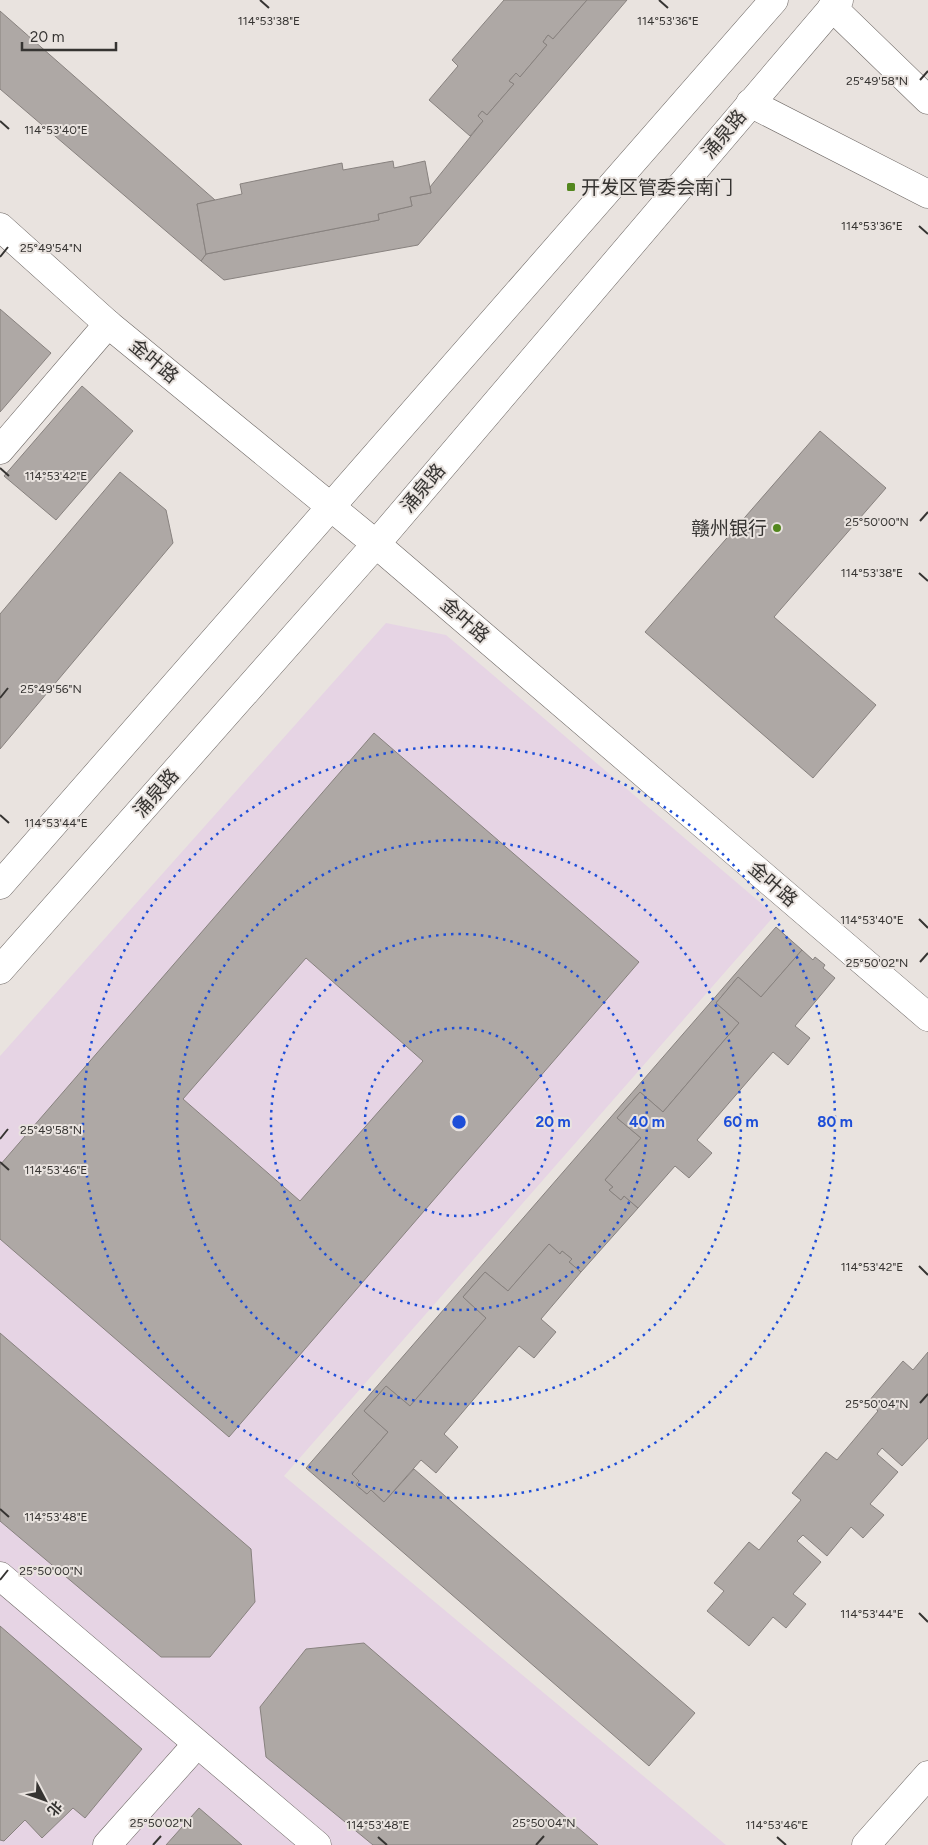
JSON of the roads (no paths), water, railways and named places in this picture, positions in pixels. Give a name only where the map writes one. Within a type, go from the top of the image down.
[{"type":"main road","points":[[0,885],[774,0]]},
{"type":"main road","points":[[836,4],[928,100]]},
{"type":"main road","name":"涌泉路","points":[[0,970],[376,544],[836,4]]},
{"type":"main road","points":[[750,103],[928,194]]},
{"type":"main road","name":"金叶路","points":[[0,227],[108,324],[376,544],[928,1017]]},
{"type":"main road","points":[[0,450],[108,324]]},
{"type":"main road","points":[[0,1576],[317,1845]]},
{"type":"main road","points":[[107,1845],[197,1744]]},
{"type":"main road","points":[[866,1845],[928,1775]]},
{"type":"place","name":"开发区管委会南门","points":[[571,187]]},
{"type":"place","name":"赣州银行","points":[[777,528]]}]
